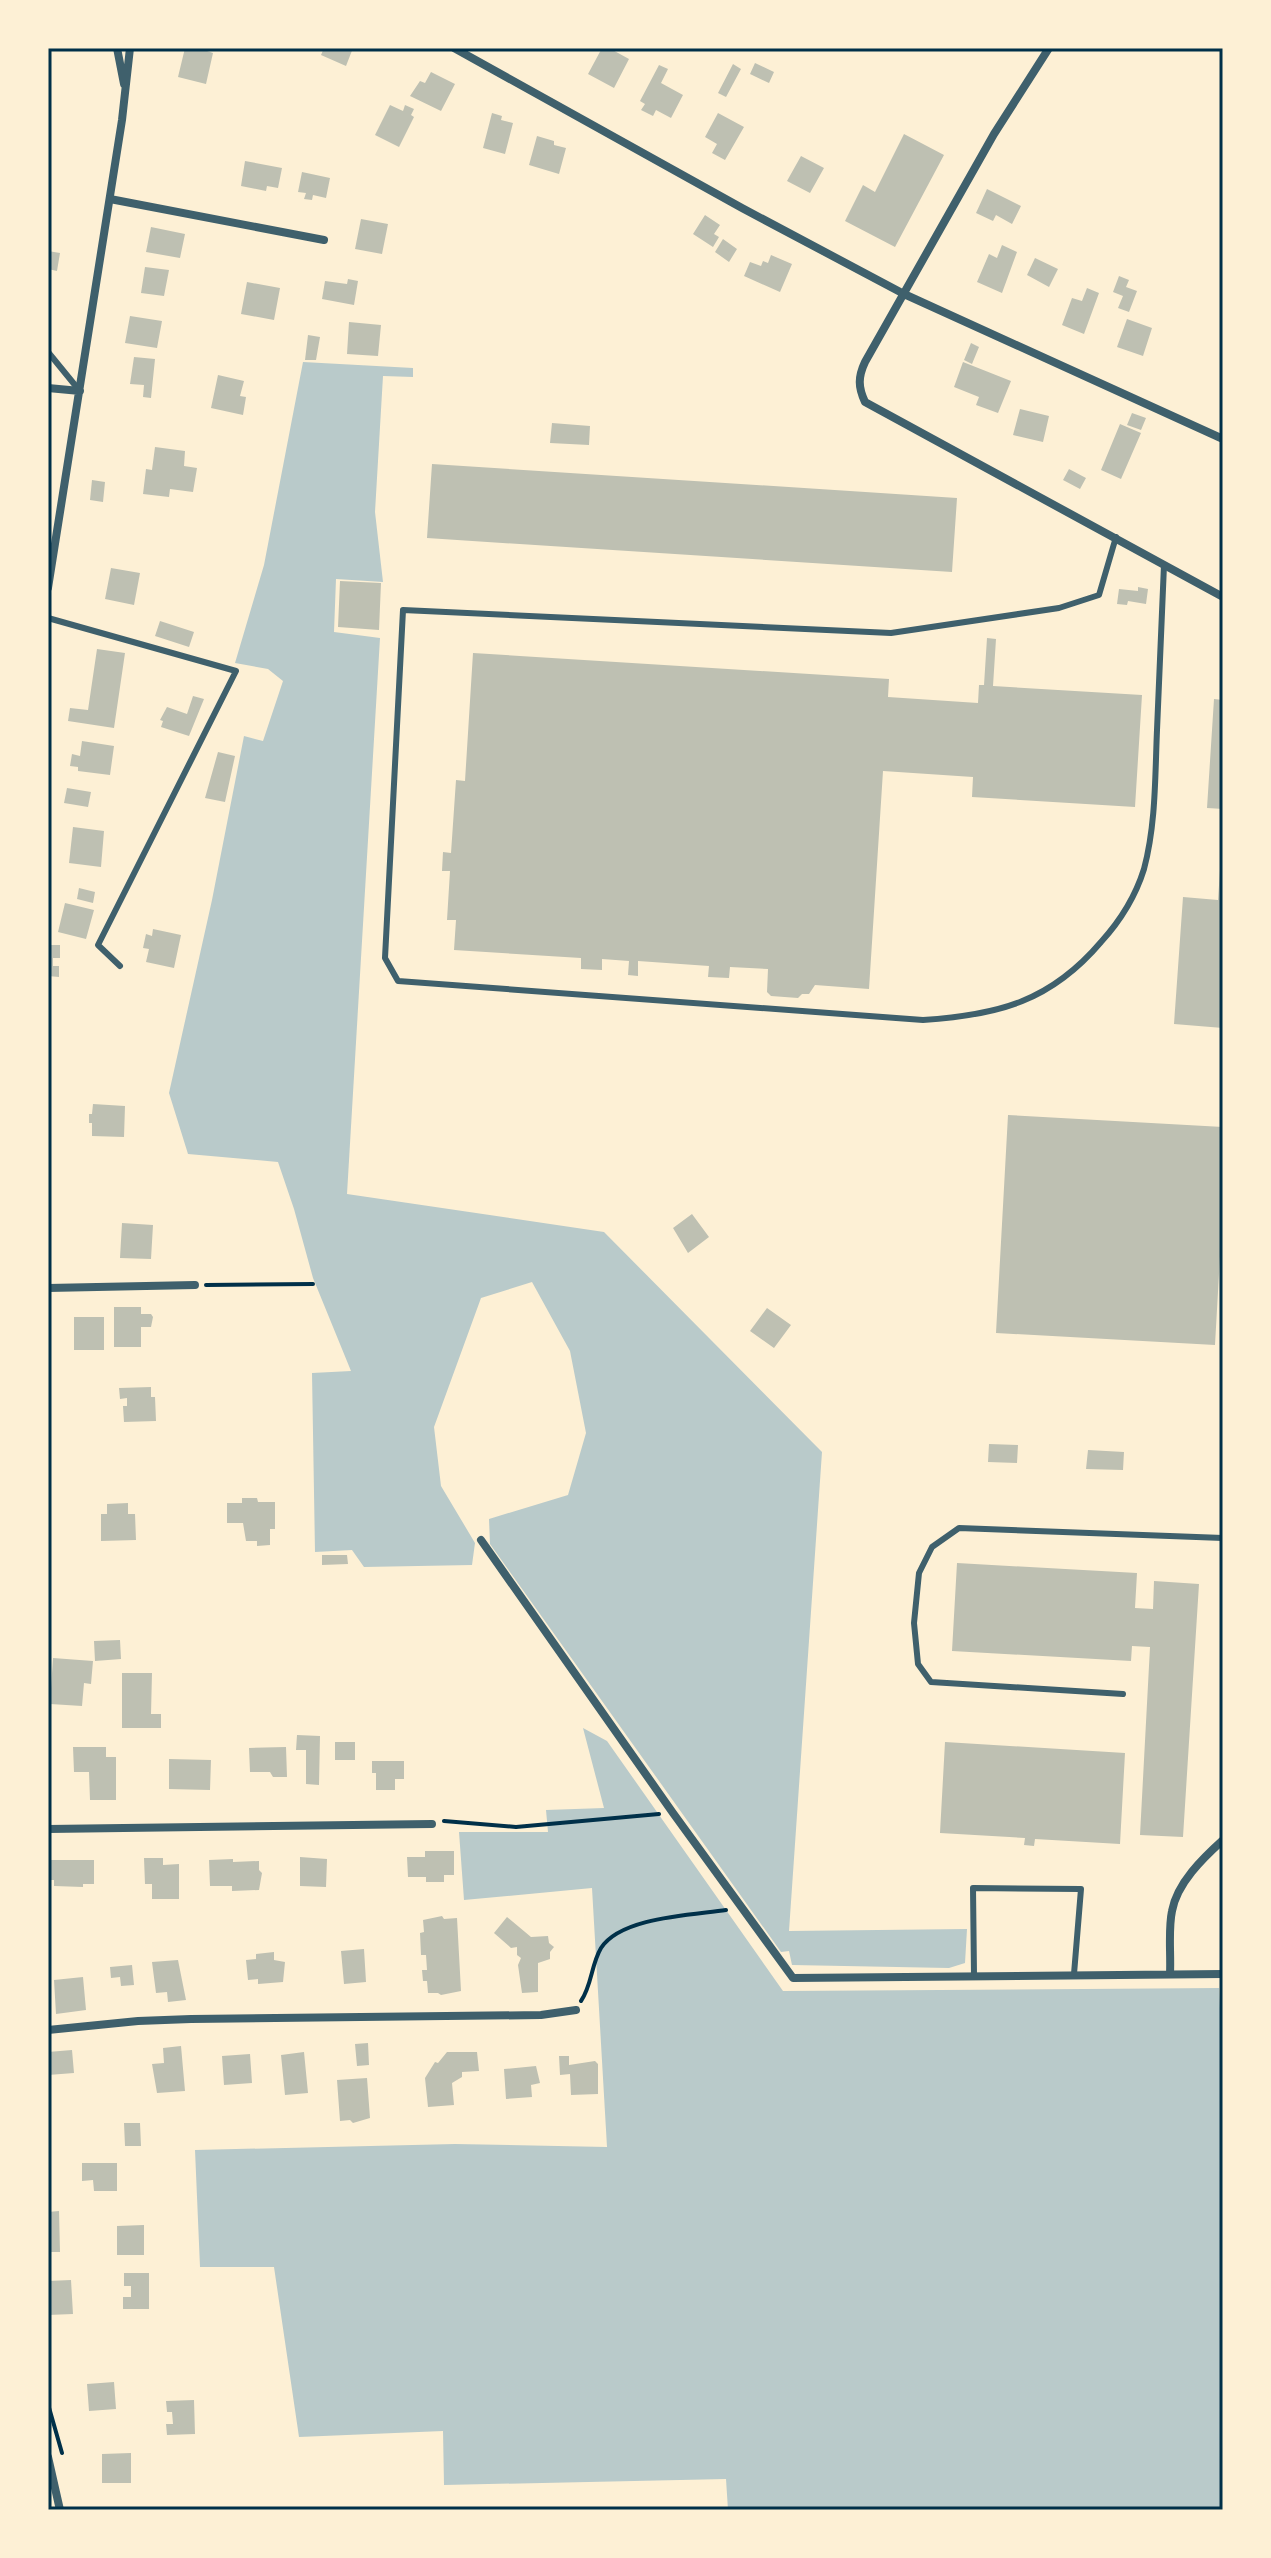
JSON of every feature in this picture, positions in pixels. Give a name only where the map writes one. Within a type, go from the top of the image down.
[{"type":"street","points":[[117,48],[125,93]]},
{"type":"street","points":[[48,588],[110,199],[130,48]]},
{"type":"street","points":[[454,48],[716,194],[904,294],[1223,439]]},
{"type":"street","points":[[1049,48],[994,134],[859,374],[860,389],[865,402],[1223,597]]},
{"type":"street","points":[[110,199],[324,240]]},
{"type":"street","points":[[48,388],[80,391]]},
{"type":"street","points":[[48,1288],[195,1285]]},
{"type":"street","points":[[481,1540],[793,1978],[1223,1974]]},
{"type":"street","points":[[48,1829],[432,1824]]},
{"type":"street","points":[[1170,1974],[1172,1909],[1185,1882],[1205,1856],[1223,1840]]},
{"type":"street","points":[[48,2030],[138,2021],[541,2015],[576,2010]]},
{"type":"street","points":[[48,2457],[60,2510]]},
{"type":"lane","points":[[48,352],[80,391]]},
{"type":"lane","points":[[1116,537],[1099,595],[1059,608],[891,633],[403,610],[385,958],[398,981],[923,1020],[961,1018],[990,1011],[1027,1000],[1064,980],[1112,930],[1133,900],[1144,868],[1153,823],[1164,565]]},
{"type":"lane","points":[[48,618],[236,671],[98,945],[120,966]]},
{"type":"lane","points":[[1123,1694],[931,1682],[918,1664],[914,1623],[919,1573],[932,1547],[959,1528],[1223,1538]]},
{"type":"lane","points":[[974,1975],[973,1888],[1081,1889],[1074,1974]]},
{"type":"path","points":[[195,1285],[313,1284]]},
{"type":"path","points":[[432,1824],[443,1821],[516,1827],[673,1813]]},
{"type":"path","points":[[576,2010],[588,1991],[599,1952],[610,1938],[639,1925],[741,1908]]},
{"type":"shaded area","points":[[303,362],[413,368],[413,377],[383,376],[375,512],[383,582],[336,579],[334,632],[380,638],[347,1194],[604,1232],[822,1452],[789,1931],[967,1929],[965,1963],[949,1968],[792,1965],[789,1951],[781,1952],[490,1544],[489,1519],[568,1495],[586,1433],[570,1351],[532,1282],[481,1298],[434,1427],[441,1486],[475,1543],[472,1565],[364,1567],[352,1550],[315,1552],[312,1373],[351,1371],[313,1278],[278,1162],[188,1154],[169,1093],[212,900],[244,736],[263,741],[283,681],[268,669],[235,663],[264,565]]},
{"type":"shaded area","points":[[583,1728],[607,1741],[783,1991],[1219,1988],[1223,2068],[1223,2510],[728,2510],[726,2479],[444,2485],[443,2431],[299,2437],[274,2267],[200,2267],[195,2150],[455,2144],[607,2147],[592,1888],[464,1900],[459,1832],[548,1832],[546,1810],[604,1808]]},
{"type":"building","points":[[185,48],[207,48],[213,53],[206,84],[178,77]]},
{"type":"building","points":[[324,48],[353,48],[346,66],[321,55]]},
{"type":"building","points":[[602,48],[609,48],[629,59],[614,88],[588,74]]},
{"type":"building","points":[[755,63],[774,72],[769,83],[750,74]]},
{"type":"building","points":[[733,64],[741,69],[726,97],[718,93]]},
{"type":"building","points":[[659,65],[668,69],[661,83],[683,95],[671,118],[656,110],[653,116],[641,110],[645,104],[640,101]]},
{"type":"building","points":[[431,72],[455,84],[441,111],[410,96],[420,81],[425,83]]},
{"type":"building","points":[[390,105],[403,111],[405,105],[414,109],[411,115],[414,117],[399,147],[375,135]]},
{"type":"building","points":[[492,113],[502,116],[501,120],[513,123],[505,154],[483,148]]},
{"type":"building","points":[[718,113],[744,127],[725,160],[712,153],[717,144],[705,137]]},
{"type":"building","points":[[904,134],[944,155],[895,247],[845,221],[863,185],[875,192]]},
{"type":"building","points":[[537,136],[566,148],[559,174],[529,165]]},
{"type":"building","points":[[801,156],[824,168],[810,193],[787,181]]},
{"type":"building","points":[[245,161],[282,168],[278,188],[267,186],[266,191],[241,186]]},
{"type":"building","points":[[302,172],[330,178],[326,198],[313,195],[312,200],[304,199],[306,193],[298,192]]},
{"type":"building","points":[[987,189],[1021,206],[1012,224],[996,215],[993,221],[976,213]]},
{"type":"building","points":[[705,215],[720,225],[714,234],[719,237],[713,247],[693,234]]},
{"type":"building","points":[[361,219],[388,224],[382,254],[355,249]]},
{"type":"building","points":[[151,227],[185,234],[180,258],[146,252]]},
{"type":"building","points":[[723,239],[737,249],[729,262],[715,252]]},
{"type":"building","points":[[1002,245],[1017,252],[1002,293],[977,282],[989,254],[997,258]]},
{"type":"building","points":[[48,251],[60,253],[57,271],[48,269]]},
{"type":"building","points":[[771,255],[792,264],[780,292],[744,276],[750,262],[761,266],[763,261],[768,263]]},
{"type":"building","points":[[1035,258],[1058,269],[1049,287],[1027,275]]},
{"type":"building","points":[[145,267],[169,270],[164,296],[141,293]]},
{"type":"building","points":[[1119,276],[1129,280],[1126,287],[1137,291],[1129,312],[1118,308],[1123,296],[1113,292]]},
{"type":"building","points":[[348,279],[358,281],[354,305],[322,299],[325,281],[347,284]]},
{"type":"building","points":[[247,282],[280,288],[274,320],[241,314]]},
{"type":"building","points":[[1087,288],[1099,293],[1084,334],[1062,325],[1072,298],[1082,301]]},
{"type":"building","points":[[130,316],[162,321],[157,348],[125,343]]},
{"type":"building","points":[[1127,319],[1152,328],[1143,356],[1117,347]]},
{"type":"building","points":[[349,322],[381,325],[378,356],[347,354]]},
{"type":"building","points":[[308,335],[320,337],[316,360],[305,360]]},
{"type":"building","points":[[971,343],[979,347],[972,364],[964,360]]},
{"type":"building","points":[[134,357],[155,359],[151,398],[143,397],[144,385],[130,384]]},
{"type":"building","points":[[963,362],[1011,381],[998,413],[976,405],[979,397],[954,387]]},
{"type":"building","points":[[218,375],[244,381],[240,396],[246,397],[243,415],[211,408]]},
{"type":"building","points":[[1020,409],[1049,416],[1043,442],[1013,435]]},
{"type":"building","points":[[1132,413],[1146,418],[1141,430],[1127,425]]},
{"type":"building","points":[[552,423],[590,426],[589,445],[550,443]]},
{"type":"building","points":[[1120,424],[1141,433],[1121,479],[1101,470]]},
{"type":"building","points":[[155,447],[185,451],[184,466],[197,468],[193,492],[170,489],[169,497],[143,494],[146,469],[152,470]]},
{"type":"building","points":[[432,464],[957,498],[952,572],[427,538]]},
{"type":"building","points":[[1069,469],[1086,478],[1080,489],[1063,480]]},
{"type":"building","points":[[92,480],[105,482],[103,502],[90,500]]},
{"type":"building","points":[[111,568],[140,573],[134,605],[105,599]]},
{"type":"building","points":[[340,581],[381,583],[379,630],[338,627]]},
{"type":"building","points":[[1138,587],[1148,589],[1146,604],[1128,601],[1127,605],[1117,604],[1119,589],[1138,591]]},
{"type":"building","points":[[160,621],[194,632],[189,647],[155,636]]},
{"type":"building","points":[[987,638],[996,639],[993,686],[1142,695],[1135,807],[972,797],[973,777],[883,771],[869,989],[815,985],[809,994],[798,998],[771,996],[767,992],[768,969],[730,967],[729,978],[708,977],[709,966],[638,961],[638,976],[628,975],[629,961],[602,959],[602,970],[581,969],[581,958],[454,950],[456,920],[447,920],[450,871],[442,871],[443,852],[451,853],[456,780],[465,781],[473,653],[889,679],[888,697],[978,703],[979,685],[984,685]]},
{"type":"building","points":[[97,649],[125,653],[114,728],[68,721],[70,708],[88,710]]},
{"type":"building","points":[[193,696],[204,699],[189,736],[161,727],[163,721],[160,720],[167,707],[187,714]]},
{"type":"building","points":[[1214,699],[1223,700],[1223,809],[1207,808]]},
{"type":"building","points":[[82,741],[114,746],[110,775],[78,771],[78,767],[70,766],[72,754],[80,756]]},
{"type":"building","points":[[218,752],[235,756],[225,802],[205,798]]},
{"type":"building","points":[[67,788],[91,792],[88,807],[64,803]]},
{"type":"building","points":[[73,827],[104,831],[101,867],[69,863]]},
{"type":"building","points":[[1221,856],[1223,1028],[1174,1024],[1183,897],[1218,900]]},
{"type":"building","points":[[79,888],[95,892],[93,903],[77,899]]},
{"type":"building","points":[[65,903],[94,910],[86,939],[58,932]]},
{"type":"building","points":[[153,929],[181,935],[174,968],[146,962],[149,949],[143,948],[146,934],[152,936]]},
{"type":"building","points":[[48,945],[60,945],[60,958],[53,958],[53,966],[59,966],[59,977],[48,976]]},
{"type":"building","points":[[93,1104],[125,1106],[124,1137],[92,1136],[89,1114],[92,1114]]},
{"type":"building","points":[[1008,1115],[1223,1127],[1223,1203],[1215,1345],[996,1333]]},
{"type":"building","points":[[692,1214],[709,1237],[688,1253],[673,1228]]},
{"type":"building","points":[[122,1223],[153,1225],[151,1259],[120,1258]]},
{"type":"building","points":[[114,1307],[141,1307],[141,1314],[151,1314],[151,1327],[141,1327],[141,1347],[114,1347]]},
{"type":"building","points":[[767,1308],[791,1325],[774,1348],[750,1331]]},
{"type":"building","points":[[74,1317],[104,1317],[104,1350],[74,1350]]},
{"type":"building","points":[[151,1387],[151,1397],[155,1397],[156,1421],[124,1422],[123,1406],[127,1406],[127,1398],[120,1399],[119,1388]]},
{"type":"building","points":[[989,1444],[1018,1445],[1017,1463],[988,1462]]},
{"type":"building","points":[[1088,1450],[1124,1452],[1123,1470],[1086,1469]]},
{"type":"building","points":[[242,1498],[275,1502],[275,1529],[270,1529],[270,1545],[257,1546],[257,1541],[246,1541],[243,1523],[227,1523],[227,1503],[242,1503]]},
{"type":"building","points":[[128,1503],[128,1514],[135,1514],[136,1540],[101,1541],[101,1514],[107,1514],[107,1504]]},
{"type":"building","points":[[322,1555],[347,1555],[348,1564],[322,1565]]},
{"type":"building","points":[[957,1563],[1137,1573],[1135,1608],[1153,1609],[1154,1581],[1199,1584],[1183,1837],[1140,1835],[1150,1647],[1132,1646],[1131,1661],[952,1651]]},
{"type":"building","points":[[120,1640],[121,1659],[95,1661],[94,1641]]},
{"type":"building","points":[[53,1658],[93,1661],[91,1684],[84,1683],[82,1706],[50,1704]]},
{"type":"building","points":[[122,1673],[152,1673],[151,1714],[161,1714],[161,1728],[122,1728]]},
{"type":"building","points":[[297,1735],[320,1736],[319,1785],[306,1784],[306,1750],[296,1750]]},
{"type":"building","points":[[335,1742],[355,1742],[355,1760],[335,1760]]},
{"type":"building","points":[[945,1742],[1125,1753],[1120,1844],[1035,1839],[1034,1846],[1024,1845],[1025,1838],[940,1833]]},
{"type":"building","points":[[73,1747],[106,1747],[106,1757],[116,1757],[116,1800],[90,1800],[89,1772],[74,1772]]},
{"type":"building","points":[[286,1747],[287,1777],[273,1777],[270,1772],[250,1772],[249,1748]]},
{"type":"building","points":[[169,1759],[211,1760],[210,1790],[169,1789]]},
{"type":"building","points":[[372,1761],[404,1761],[404,1779],[395,1779],[395,1790],[376,1790]]},
{"type":"building","points":[[425,1851],[454,1851],[454,1875],[444,1875],[444,1882],[426,1882],[426,1877],[408,1877],[407,1857],[425,1857]]},
{"type":"building","points":[[300,1857],[327,1859],[326,1887],[300,1886]]},
{"type":"building","points":[[144,1858],[163,1858],[163,1865],[179,1864],[179,1899],[152,1899],[152,1884],[145,1884]]},
{"type":"building","points":[[233,1859],[233,1862],[259,1861],[262,1873],[259,1890],[232,1891],[232,1886],[210,1886],[209,1860]]},
{"type":"building","points":[[48,1860],[94,1860],[94,1884],[83,1884],[83,1887],[54,1886],[54,1880],[48,1880]]},
{"type":"building","points":[[442,1916],[444,1919],[457,1918],[461,1991],[441,1995],[428,1993],[427,1981],[423,1981],[422,1970],[427,1970],[426,1955],[421,1955],[420,1933],[424,1932],[423,1920]]},
{"type":"building","points":[[507,1917],[531,1937],[548,1936],[549,1943],[554,1947],[550,1959],[538,1963],[538,1992],[522,1993],[518,1965],[521,1958],[517,1955],[517,1947],[511,1948],[494,1933]]},
{"type":"building","points":[[364,1949],[366,1982],[344,1984],[341,1951]]},
{"type":"building","points":[[274,1952],[274,1960],[285,1962],[283,1982],[258,1984],[258,1979],[248,1980],[246,1960],[256,1959],[256,1954]]},
{"type":"building","points":[[178,1960],[186,2000],[168,2002],[167,1992],[156,1993],[152,1962]]},
{"type":"building","points":[[132,1965],[134,1985],[121,1986],[120,1977],[111,1978],[110,1967]]},
{"type":"building","points":[[83,1977],[86,2010],[56,2014],[54,1980]]},
{"type":"building","points":[[368,2043],[369,2065],[357,2066],[355,2044]]},
{"type":"building","points":[[181,2046],[185,2091],[157,2093],[152,2064],[164,2063],[163,2048]]},
{"type":"building","points":[[72,2050],[74,2073],[48,2075],[48,2052]]},
{"type":"building","points":[[304,2052],[308,2093],[285,2095],[281,2055]]},
{"type":"building","points":[[447,2052],[477,2052],[479,2071],[462,2072],[462,2077],[452,2083],[454,2105],[428,2107],[425,2078],[435,2062],[438,2063]]},
{"type":"building","points":[[250,2054],[252,2083],[224,2085],[222,2056]]},
{"type":"building","points":[[559,2056],[569,2056],[569,2065],[595,2061],[598,2064],[598,2094],[571,2095],[570,2074],[560,2075]]},
{"type":"building","points":[[536,2066],[540,2083],[531,2085],[532,2097],[506,2099],[504,2069]]},
{"type":"building","points":[[367,2078],[370,2118],[353,2123],[350,2120],[340,2121],[337,2080]]},
{"type":"building","points":[[124,2123],[140,2123],[141,2146],[125,2146]]},
{"type":"building","points":[[82,2163],[117,2163],[117,2191],[94,2191],[93,2180],[82,2181]]},
{"type":"building","points":[[59,2211],[60,2252],[48,2252],[48,2212]]},
{"type":"building","points":[[144,2225],[144,2255],[117,2255],[117,2226]]},
{"type":"building","points":[[124,2273],[149,2273],[149,2309],[123,2309],[123,2297],[131,2297],[131,2286],[124,2286]]},
{"type":"building","points":[[71,2280],[73,2314],[48,2315],[48,2281]]},
{"type":"building","points":[[114,2382],[116,2409],[89,2411],[87,2384]]},
{"type":"building","points":[[194,2400],[195,2434],[167,2435],[166,2424],[173,2424],[172,2412],[167,2412],[166,2401]]},
{"type":"building","points":[[131,2453],[131,2483],[102,2483],[102,2454]]}]
